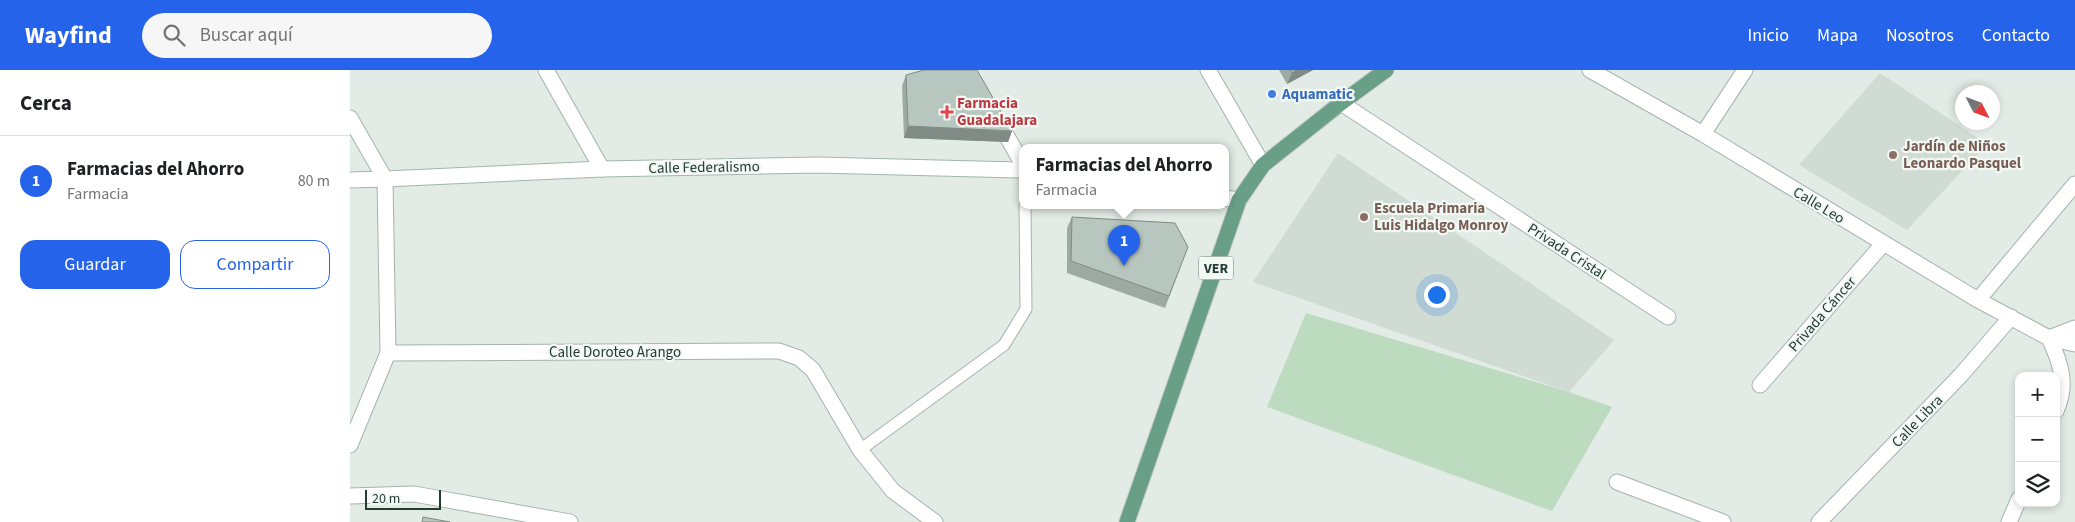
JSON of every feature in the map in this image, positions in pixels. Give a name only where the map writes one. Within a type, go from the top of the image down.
[{"type":"main road","name":"VER","points":[[1232,199],[1264,165],[1341,103],[1386,70]]},
{"type":"main road","name":"VER","points":[[1127,522],[1229,209]]},
{"type":"street","points":[[546,70],[602,169]]},
{"type":"street","points":[[1208,70],[1264,165]]},
{"type":"street","name":"Calle Leo","points":[[1590,70],[1702,134],[1978,300],[2049,338],[2075,344]]},
{"type":"street","points":[[1702,134],[1745,70]]},
{"type":"street","name":"Privada Cristal","points":[[1341,103],[1668,317]]},
{"type":"street","points":[[994,113],[1019,158]]},
{"type":"street","points":[[350,118],[385,178],[388,353],[350,445]]},
{"type":"street","name":"Calle Federalismo","points":[[350,180],[602,169],[818,165],[1019,170]]},
{"type":"street","points":[[1978,300],[2075,184]]},
{"type":"street","name":"Privada Cáncer","points":[[1760,385],[1883,244]]},
{"type":"street","name":"Calle Libra","points":[[1820,522],[1962,375],[2011,318]]},
{"type":"street","points":[[2060,393],[2063,379],[2059,358],[2049,338],[2075,328]]},
{"type":"street","name":"Calle Doroteo Arango","points":[[388,353],[779,351],[798,358],[813,370],[860,450],[893,491],[935,522]]},
{"type":"street","points":[[1617,482],[1722,522]]},
{"type":"street","points":[[350,496],[414,494],[570,522]]},
{"type":"street","points":[[2009,522],[2016,507]]},
{"type":"lane","points":[[860,450],[1004,344],[1026,309],[1025,209]]},
{"type":"shaded area","name":"Jardín de Niños Leonardo Pasquel","points":[[1880,73],[1955,123],[1955,130],[1966,130],[1987,144],[1907,230],[1799,165]]},
{"type":"shaded area","name":"Escuela Primaria Luis Hidalgo Monroy","points":[[1338,153],[1614,340],[1569,392],[1253,282]]},
{"type":"green space","points":[[1306,313],[1569,392],[1612,407],[1552,511],[1267,407]]},
{"type":"building","name":"Farmacia Guadalajara","points":[[924,70],[977,70],[1012,131],[908,126],[906,75]]},
{"type":"building","points":[[1072,217],[1175,223],[1188,247],[1169,296],[1071,261]]},
{"type":"building","points":[[423,517],[450,522],[422,522]]},
{"type":"place","name":"Aquamatic","points":[[1272,94]]},
{"type":"place","name":"Farmacia Guadalajara","points":[[947,112]]},
{"type":"place","name":"Jardín de Niños Leonardo Pasquel","points":[[1893,155]]},
{"type":"place","name":"Escuela Primaria Luis Hidalgo Monroy","points":[[1364,217]]},
{"type":"place","name":"Farmacias del Ahorro","points":[[1124,266]]}]
